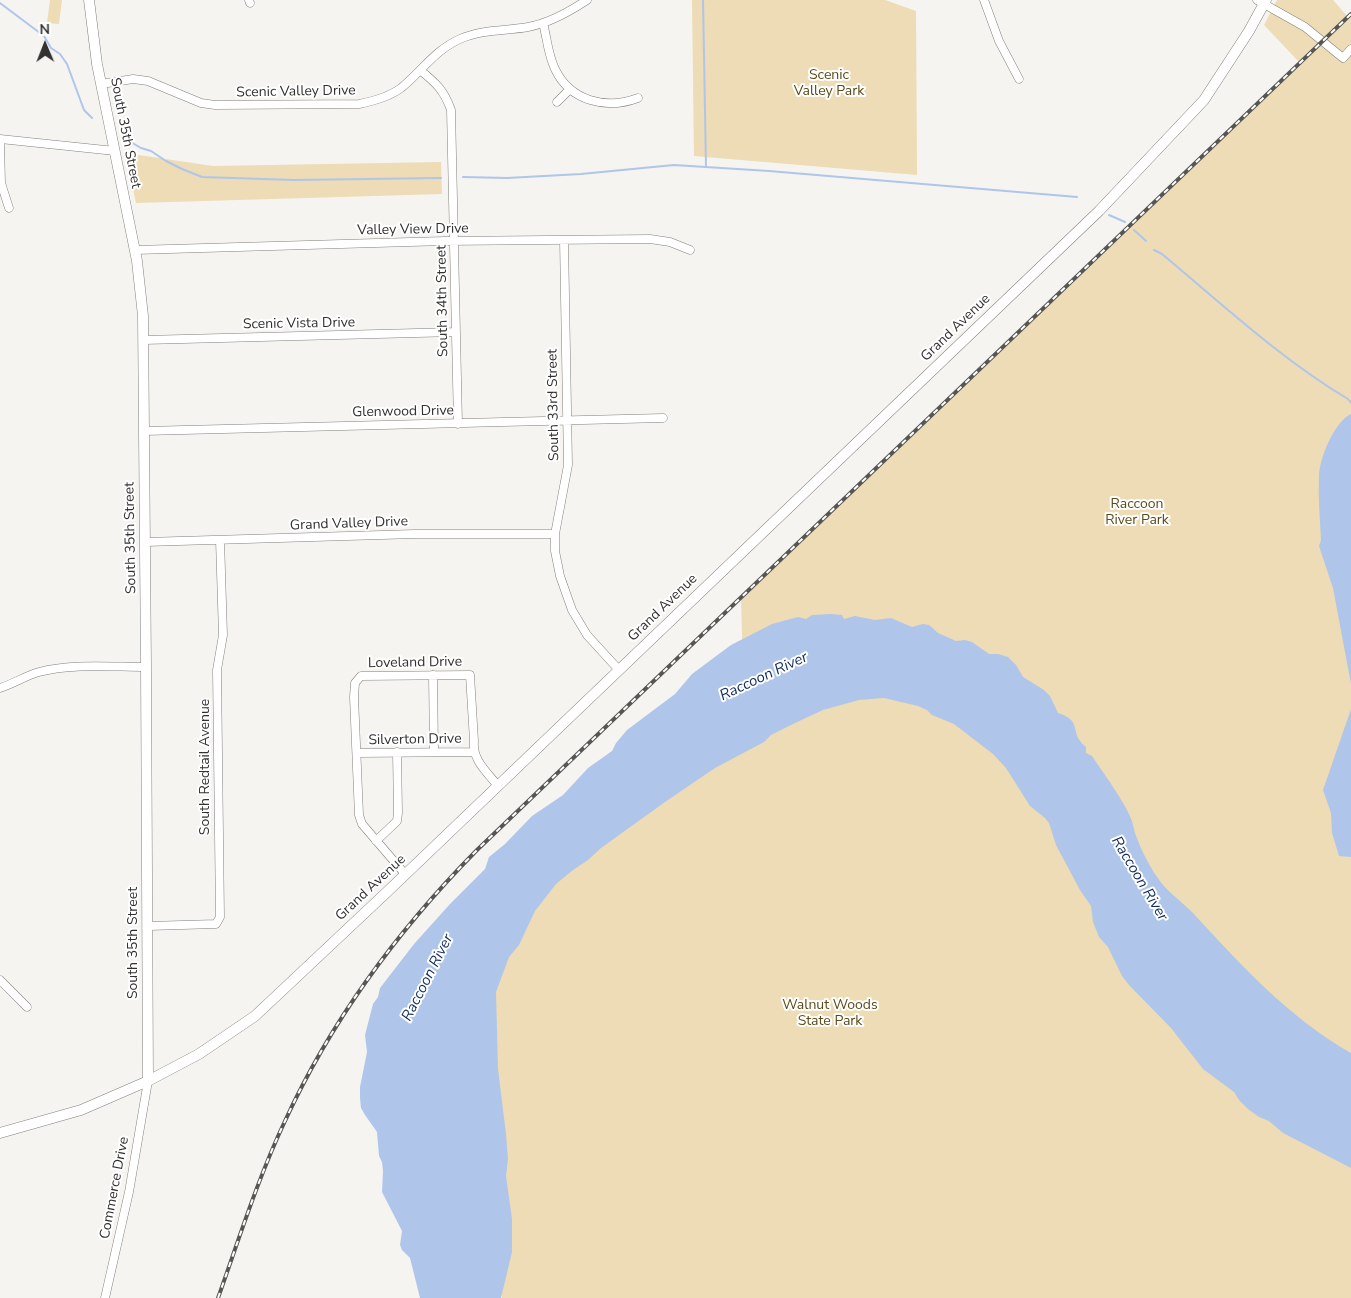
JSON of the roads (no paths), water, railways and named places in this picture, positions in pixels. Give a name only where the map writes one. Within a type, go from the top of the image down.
[{"type":"main road","name":"South 35th Street","points":[[89,0],[101,84],[135,250],[144,340],[148,1081]]},
{"type":"main road","name":"Grand Avenue","points":[[0,1133],[82,1110],[148,1081],[199,1054],[255,1016],[1099,211],[1204,100],[1254,23],[1263,1]]},
{"type":"street","name":"Scenic Valley Drive","points":[[101,84],[132,79],[148,80],[201,103],[215,105],[359,104],[372,102],[401,88],[439,51],[461,38],[474,34],[530,27],[572,10],[587,0]]},
{"type":"street","points":[[984,0],[999,41],[1019,79]]},
{"type":"street","points":[[1263,1],[1305,27],[1343,58],[1351,49]]},
{"type":"street","points":[[542,23],[554,68],[570,89],[587,99],[606,104],[618,104],[638,98]]},
{"type":"street","name":"South 34th Street","points":[[420,70],[437,84],[446,97],[451,110],[458,424]]},
{"type":"street","points":[[557,102],[570,89]]},
{"type":"street","points":[[0,139],[115,151]]},
{"type":"street","points":[[0,144],[1,183],[9,208]]},
{"type":"street","name":"Valley View Drive","points":[[135,250],[454,241],[650,238],[670,242],[690,250]]},
{"type":"street","name":"South 33rd Street","points":[[564,240],[568,464],[554,534],[555,551],[560,576],[572,610],[587,635],[618,670]]},
{"type":"street","name":"Scenic Vista Drive","points":[[144,340],[456,332]]},
{"type":"street","name":"Glenwood Drive","points":[[144,431],[663,418]]},
{"type":"street","name":"Grand Valley Drive","points":[[145,542],[415,534],[554,534]]},
{"type":"street","name":"South Redtail Avenue","points":[[148,926],[216,924],[220,917],[217,670],[223,635],[220,540]]},
{"type":"street","points":[[0,688],[27,677],[52,670],[146,667]]},
{"type":"street","points":[[433,675],[434,752]]},
{"type":"street","name":"Loveland Drive","points":[[356,753],[354,698],[355,683],[361,676],[433,675],[470,675],[473,752]]},
{"type":"street","points":[[376,841],[396,821],[398,813],[397,752]]},
{"type":"street","points":[[473,752],[498,786]]},
{"type":"street","name":"Silverton Drive","points":[[356,753],[473,752]]},
{"type":"street","points":[[356,753],[357,804],[362,824],[405,874]]},
{"type":"street","points":[[0,980],[27,1007]]},
{"type":"street","name":"Commerce Drive","points":[[105,1298],[129,1192],[148,1081]]},
{"type":"water","points":[[1351,414],[1351,684],[1333,588],[1319,546],[1321,540],[1319,477],[1325,451],[1333,433],[1345,418]]},
{"type":"water","name":"Raccoon River","points":[[812,615],[842,615],[844,619],[855,616],[875,620],[891,618],[912,627],[923,624],[929,625],[938,633],[956,641],[965,640],[972,642],[989,654],[1008,657],[1016,665],[1023,677],[1050,696],[1058,713],[1066,716],[1074,724],[1078,737],[1086,747],[1086,753],[1092,756],[1129,813],[1144,855],[1161,882],[1286,1007],[1328,1039],[1351,1053],[1351,1168],[1283,1133],[1269,1121],[1248,1109],[1234,1092],[1203,1069],[1171,1028],[1129,985],[1122,976],[1108,947],[1099,937],[1093,922],[1091,906],[1080,890],[1056,845],[1049,823],[1030,806],[1006,768],[993,754],[954,724],[932,715],[927,710],[918,706],[884,698],[859,700],[823,710],[795,723],[715,768],[665,802],[573,870],[556,884],[535,911],[519,945],[509,957],[496,992],[498,1069],[508,1159],[506,1176],[512,1219],[512,1252],[501,1298],[420,1298],[410,1258],[400,1245],[402,1231],[382,1192],[383,1171],[379,1156],[377,1132],[361,1108],[360,1087],[367,1052],[365,1035],[373,1004],[378,997],[380,988],[414,944],[485,869],[489,857],[505,844],[532,816],[563,795],[588,768],[612,751],[627,730],[675,694],[692,674],[731,645],[772,624],[798,617],[806,619]]},
{"type":"water","points":[[1351,709],[1351,857],[1339,856],[1332,833],[1331,813],[1323,790]]},
{"type":"waterway","points":[[703,0],[706,167]]},
{"type":"waterway","points":[[0,3],[44,36],[51,48],[60,54],[67,64],[84,110],[92,118]]},
{"type":"waterway","points":[[124,138],[141,148],[151,151],[166,161],[202,177],[294,180],[441,178]]},
{"type":"waterway","points":[[463,177],[507,178],[581,174],[674,165],[769,171],[1077,197]]},
{"type":"waterway","points":[[1109,215],[1125,222]]},
{"type":"waterway","points":[[1134,230],[1146,241]]},
{"type":"waterway","points":[[1154,250],[1162,254],[1276,349],[1351,403]]},
{"type":"railway","points":[[218,1298],[266,1164],[304,1083],[324,1047],[369,977],[420,912],[448,880],[477,850],[1351,14]]},
{"type":"park label","name":"Scenic Valley Park","points":[[829,84]]},
{"type":"park label","name":"Raccoon River Park","points":[[1137,514]]},
{"type":"park label","name":"Walnut Woods State Park","points":[[830,1014]]}]
